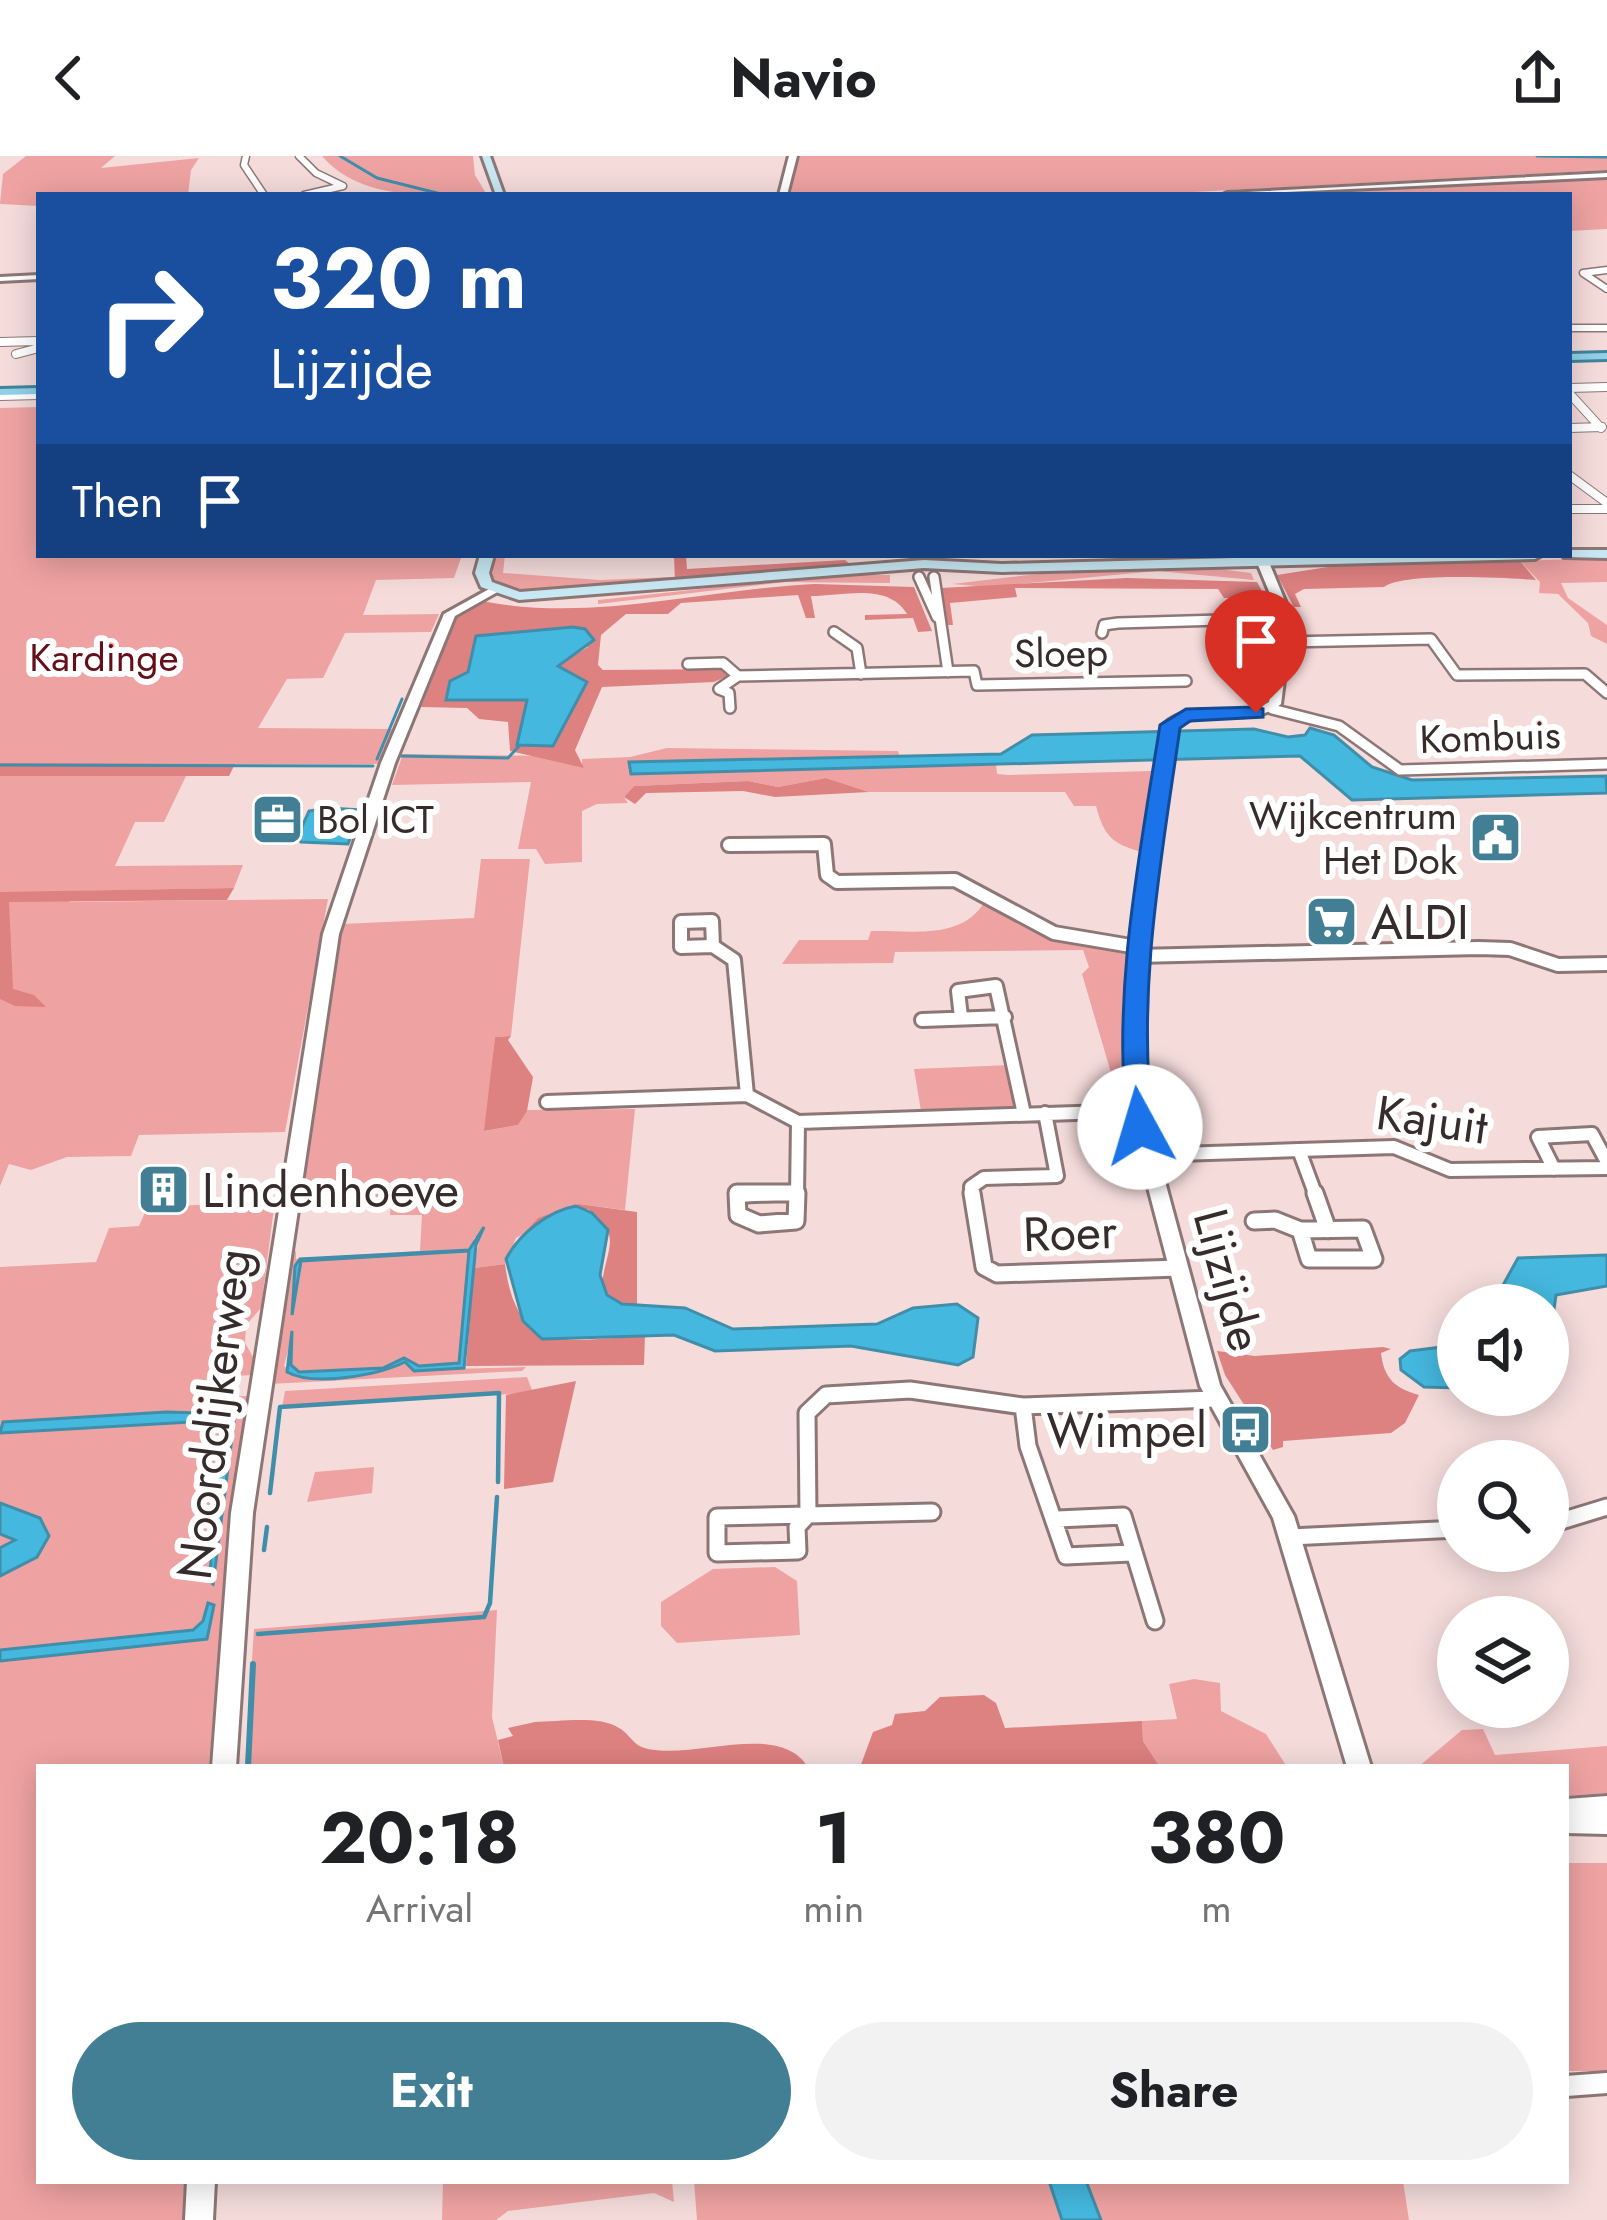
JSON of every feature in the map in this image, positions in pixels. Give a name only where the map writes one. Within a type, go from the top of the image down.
[{"type":"main road","points":[[486,156],[499,192]]},
{"type":"main road","points":[[1572,357],[1607,356]]},
{"type":"main road","points":[[0,394],[36,393]]},
{"type":"main road","points":[[1572,554],[1604,553]]},
{"type":"main road","points":[[487,558],[483,580],[495,590],[578,594],[924,568],[1426,558]]},
{"type":"street","points":[[246,156],[244,165],[262,192]]},
{"type":"street","points":[[299,156],[324,178],[343,186],[317,192]]},
{"type":"street","points":[[784,192],[793,156]]},
{"type":"street","points":[[1284,192],[1607,175]]},
{"type":"street","points":[[1607,270],[1583,273],[1607,289]]},
{"type":"street","points":[[0,279],[36,277]]},
{"type":"street","points":[[1572,326],[1607,328]]},
{"type":"street","points":[[0,342],[36,347]]},
{"type":"street","points":[[16,354],[36,347]]},
{"type":"street","points":[[1572,391],[1607,388]]},
{"type":"street","points":[[1572,394],[1604,428]]},
{"type":"street","points":[[1572,428],[1604,428]]},
{"type":"street","points":[[1572,477],[1607,506]]},
{"type":"street","points":[[1592,489],[1607,488]]},
{"type":"street","points":[[1572,509],[1607,506]]},
{"type":"street","points":[[1257,560],[1286,618],[1272,709]]},
{"type":"street","name":"Sloep","points":[[924,568],[948,672]]},
{"type":"street","name":"Noorddijkerweg","points":[[224,1764],[242,1513],[332,934],[388,763],[450,614],[495,590]]},
{"type":"street","points":[[1102,633],[1104,625],[1118,623],[1286,618]]},
{"type":"street","points":[[834,632],[857,648],[861,674]]},
{"type":"street","points":[[1285,642],[1431,639],[1456,675],[1585,674],[1607,693]]},
{"type":"street","name":"Sloep","points":[[688,664],[723,663],[738,676],[974,671],[977,685],[1186,681]]},
{"type":"street","points":[[730,708],[729,693],[719,688],[738,676]]},
{"type":"street","name":"Lijzijde","points":[[1272,709],[1186,715],[1173,721],[1169,730],[1137,951],[1137,1111],[1214,1399],[1271,1489],[1290,1537],[1358,1764]]},
{"type":"street","name":"Kombuis","points":[[1272,709],[1340,726],[1400,770],[1607,764]]},
{"type":"street","points":[[729,845],[824,844],[827,875],[837,881],[955,880],[1054,933],[1137,951],[1479,948],[1510,949],[1558,965],[1607,964]]},
{"type":"street","points":[[713,946],[734,961],[736,1005],[746,1037],[747,1094]]},
{"type":"street","points":[[961,1017],[958,991],[996,986],[1024,1114]]},
{"type":"street","points":[[922,1020],[1005,1017]]},
{"type":"street","points":[[547,1102],[747,1094],[798,1122],[1137,1111]]},
{"type":"street","name":"Roer","points":[[1045,1113],[1057,1176],[985,1178],[970,1187],[984,1267],[997,1274],[1179,1268]]},
{"type":"street","points":[[794,1193],[801,1186],[798,1122]]},
{"type":"street","name":"Kajuit","points":[[1147,1155],[1394,1147],[1450,1170],[1554,1169],[1607,1165],[1592,1134],[1538,1137],[1554,1169]]},
{"type":"street","points":[[1299,1150],[1328,1230]]},
{"type":"street","points":[[1254,1221],[1275,1220],[1300,1230],[1364,1229],[1374,1258],[1309,1259],[1300,1230]]},
{"type":"street","points":[[932,1511],[811,1512],[717,1517],[717,1552],[798,1551],[797,1527],[811,1512],[806,1420],[818,1399],[837,1392],[910,1390],[1023,1406],[1214,1399]]},
{"type":"street","points":[[1023,1406],[1028,1456],[1058,1519],[1066,1556],[1130,1553]]},
{"type":"street","points":[[1569,1519],[1607,1507]]},
{"type":"street","points":[[1058,1519],[1123,1516],[1130,1553],[1155,1621]]},
{"type":"street","points":[[1290,1537],[1437,1530]]},
{"type":"street","points":[[1569,1811],[1607,1808]]},
{"type":"street","points":[[1569,1821],[1607,1822]]},
{"type":"street","points":[[1569,2086],[1607,2083]]},
{"type":"street","points":[[200,2220],[201,2184]]},
{"type":"green space","points":[[26,156],[115,156],[101,168],[199,158],[191,170],[188,192],[36,192],[36,206],[0,204],[3,174]]},
{"type":"green space","points":[[322,156],[473,156],[475,175],[485,192],[394,192],[338,171]]},
{"type":"green space","points":[[800,156],[1607,156],[1607,170],[1194,192],[790,192]]},
{"type":"green space","points":[[1607,176],[1607,229],[1572,231],[1572,192],[1308,192]]},
{"type":"green space","name":"Kardinge","points":[[36,407],[36,558],[461,558],[454,578],[376,580],[363,615],[439,614],[431,632],[345,633],[323,678],[287,679],[258,728],[393,729],[380,764],[145,764],[139,776],[186,776],[164,822],[135,822],[115,866],[243,865],[234,888],[75,891],[69,902],[328,899],[285,1132],[139,1135],[131,1156],[67,1157],[31,1170],[9,1164],[0,1186],[0,408]]},
{"type":"green space","points":[[494,558],[505,558],[503,573],[600,580],[672,577],[675,583],[519,591],[492,579]]},
{"type":"green space","points":[[1607,558],[1607,582],[1561,583],[1568,598],[1607,625],[1607,644],[1591,636],[1588,623],[1558,594],[1539,593],[1540,582],[1520,561]]},
{"type":"green space","points":[[1210,568],[1251,573],[1254,580],[1157,571],[988,587],[952,584],[1054,572]]},
{"type":"green space","points":[[833,575],[890,575],[890,583],[786,582],[598,604],[598,600]]},
{"type":"green space","points":[[667,748],[898,751],[903,766],[996,764],[997,774],[1008,775],[1151,771],[1142,852],[1111,837],[1096,806],[1074,806],[1065,792],[869,792],[826,778],[778,787],[748,781],[634,786],[624,797],[628,803],[597,804],[582,811],[582,862],[545,864],[536,849],[518,849],[531,782],[392,785],[403,754],[550,756],[582,767],[582,759],[630,757]]},
{"type":"green space","points":[[481,859],[530,859],[511,1036],[495,1037],[485,1131],[518,1125],[527,1110],[635,1109],[625,1210],[579,1204],[516,1238],[505,1264],[474,1268],[480,1236],[474,1238],[459,1363],[419,1366],[400,1359],[383,1368],[299,1372],[291,1365],[293,1332],[284,1366],[295,1373],[325,1378],[378,1372],[405,1362],[411,1370],[526,1367],[522,1371],[270,1384],[289,1254],[296,1251],[296,1259],[420,1251],[422,1215],[390,1215],[391,1203],[300,1209],[342,924],[474,918]]},
{"type":"green space","points":[[985,901],[1056,940],[1127,954],[1119,1100],[1082,974],[1089,967],[1083,950],[895,952],[893,963],[782,964],[799,940],[868,940],[871,931],[949,928],[975,914]]},
{"type":"green space","points":[[1010,1065],[1018,1102],[1012,1108],[921,1111],[914,1069]]},
{"type":"green space","points":[[275,1200],[261,1308],[246,1325],[245,1343],[256,1362],[251,1375],[221,1377],[217,1397],[248,1396],[227,1549],[209,1764],[36,1764],[36,2184],[185,2184],[183,2220],[0,2220],[0,1267],[96,1262],[109,1228],[139,1226],[147,1208]]},
{"type":"green space","points":[[527,1377],[532,1390],[525,1393],[282,1408],[285,1391]]},
{"type":"green space","points":[[374,1467],[372,1493],[307,1502],[315,1472]]},
{"type":"green space","points":[[775,1567],[797,1581],[800,1635],[677,1643],[661,1626],[661,1602],[713,1569]]},
{"type":"green space","points":[[497,1610],[492,1717],[503,1764],[245,1764],[254,1629]]},
{"type":"green space","points":[[1194,1679],[1220,1683],[1221,1711],[1266,1734],[1285,1764],[1158,1764],[1143,1741],[1142,1721],[1177,1719],[1169,1684]]},
{"type":"green space","points":[[1483,1729],[1495,1755],[1607,1746],[1607,1793],[1569,1796],[1569,1764],[1422,1764],[1462,1730]]},
{"type":"green space","points":[[1569,1863],[1607,1863],[1607,2071],[1569,2071]]},
{"type":"green space","points":[[443,2184],[672,2184],[674,2202],[654,2193],[508,2211],[496,2220],[442,2220]]},
{"type":"green space","points":[[694,2184],[1050,2184],[1062,2220],[697,2220]]},
{"type":"green space","points":[[1087,2184],[1403,2184],[1409,2220],[1101,2220]]},
{"type":"shaded area","points":[[674,558],[686,558],[687,569],[845,560],[853,566],[675,583]]},
{"type":"shaded area","points":[[1520,561],[1536,580],[1433,578],[1384,587],[1304,589],[1295,594],[1301,607],[1294,607],[1277,575],[1334,566]]},
{"type":"shaded area","points":[[1127,578],[1257,582],[1273,611],[1263,612],[1260,598],[1224,598],[1218,589],[1015,588],[1017,597],[950,603],[953,625],[946,625],[941,588]]},
{"type":"shaded area","points":[[773,587],[914,587],[932,631],[918,632],[913,618],[865,620],[865,615],[907,614],[889,598],[864,593],[811,596],[815,618],[806,618],[798,595],[681,603],[668,614],[626,614],[601,635],[598,665],[603,670],[726,669],[730,675],[714,682],[602,687],[575,750],[584,768],[510,751],[508,722],[479,719],[467,708],[421,707],[456,618],[482,601],[524,607],[607,607]],"holes":[[[560,628],[588,647],[557,666],[587,683],[552,746],[528,700],[450,682],[468,672],[476,636]]]},
{"type":"shaded area","points":[[0,763],[235,764],[229,776],[0,776]]},
{"type":"shaded area","points":[[826,778],[869,792],[775,797],[743,791],[646,793],[635,804],[624,797],[634,786],[748,781],[778,787]]},
{"type":"shaded area","points":[[234,888],[227,900],[9,902],[13,989],[34,995],[46,1007],[15,1006],[0,999],[0,892]]},
{"type":"shaded area","points":[[511,1036],[508,1040],[533,1077],[527,1111],[518,1125],[484,1131],[495,1037]]},
{"type":"shaded area","points":[[579,1204],[637,1212],[637,1306],[620,1304],[604,1292],[609,1236],[588,1209],[513,1246],[538,1218]]},
{"type":"shaded area","points":[[505,1264],[511,1294],[535,1329],[571,1340],[645,1336],[644,1365],[466,1366],[474,1268]]},
{"type":"shaded area","points":[[1391,1349],[1381,1353],[1388,1376],[1419,1395],[1405,1423],[1391,1433],[1283,1441],[1283,1447],[1273,1450],[1225,1375],[1217,1351],[1255,1356]]},
{"type":"shaded area","points":[[576,1381],[553,1482],[504,1489],[506,1395]]},
{"type":"shaded area","points":[[984,1695],[996,1703],[1005,1728],[1142,1721],[1143,1741],[1158,1764],[861,1764],[873,1732],[892,1725],[895,1714],[925,1711],[940,1697]]},
{"type":"shaded area","points":[[535,1722],[601,1722],[619,1728],[648,1749],[758,1744],[795,1753],[805,1764],[503,1764],[498,1740],[513,1736],[508,1728]]},
{"type":"water","points":[[585,629],[594,640],[558,666],[587,682],[553,746],[517,745],[527,700],[446,700],[450,681],[468,672],[476,636]]},
{"type":"water","points":[[1310,728],[1334,735],[1372,767],[1412,780],[1606,776],[1607,793],[1352,800],[1300,756],[631,774],[629,762],[1001,754],[1032,735],[1254,729],[1288,737],[1305,735]]},
{"type":"water","points":[[361,810],[348,844],[301,842],[297,838],[309,811]]},
{"type":"water","points":[[576,1206],[592,1213],[608,1230],[600,1275],[607,1295],[622,1304],[685,1308],[733,1329],[877,1324],[913,1308],[957,1304],[978,1318],[973,1357],[958,1365],[851,1346],[715,1351],[674,1335],[542,1339],[523,1321],[506,1259],[535,1225]]},
{"type":"water","points":[[484,1227],[476,1245],[464,1368],[414,1371],[405,1362],[363,1375],[329,1379],[287,1372],[292,1331],[291,1365],[299,1372],[383,1368],[404,1358],[419,1366],[459,1363],[469,1251],[301,1261],[292,1315],[295,1266],[300,1259],[469,1250]]},
{"type":"water","points":[[1607,1255],[1607,1286],[1569,1293],[1569,1284],[1504,1284],[1518,1258]]},
{"type":"water","points":[[1437,1348],[1437,1387],[1424,1387],[1401,1370],[1400,1359],[1410,1351]]},
{"type":"water","points":[[166,1412],[235,1414],[213,1584],[209,1581],[225,1420],[0,1433],[3,1422]]},
{"type":"water","points":[[0,1503],[40,1518],[49,1536],[37,1557],[0,1576],[0,1548],[15,1540],[0,1534]]},
{"type":"water","points":[[208,1603],[214,1605],[207,1639],[0,1661],[0,1650],[193,1630],[203,1621]]},
{"type":"water","points":[[1050,2184],[1087,2184],[1101,2220],[1062,2220]]},
{"type":"waterway","points":[[340,156],[377,178],[433,192]]},
{"type":"waterway","points":[[1537,156],[1607,157]]},
{"type":"waterway","points":[[377,759],[402,699]]},
{"type":"waterway","points":[[401,756],[508,758],[520,745]]},
{"type":"waterway","points":[[0,765],[373,766]]},
{"type":"waterway","points":[[270,1493],[280,1407],[499,1393],[498,1482]]},
{"type":"waterway","points":[[258,1634],[484,1617],[490,1603],[497,1497]]},
{"type":"waterway","points":[[264,1550],[267,1527]]},
{"type":"waterway","points":[[248,1764],[253,1664]]},
{"type":"place","name":"Bol ICT","points":[[278,819]]},
{"type":"place","name":"Wijkcentrum Het Dok","points":[[1496,837]]},
{"type":"place","name":"ALDI","points":[[1332,922]]},
{"type":"place","name":"Lindenhoeve","points":[[163,1190]]},
{"type":"place","name":"Wimpel","points":[[1246,1430]]},
{"type":"route","points":[[1140,1127],[1134,1073],[1137,947],[1170,725],[1186,715],[1256,713]]}]
